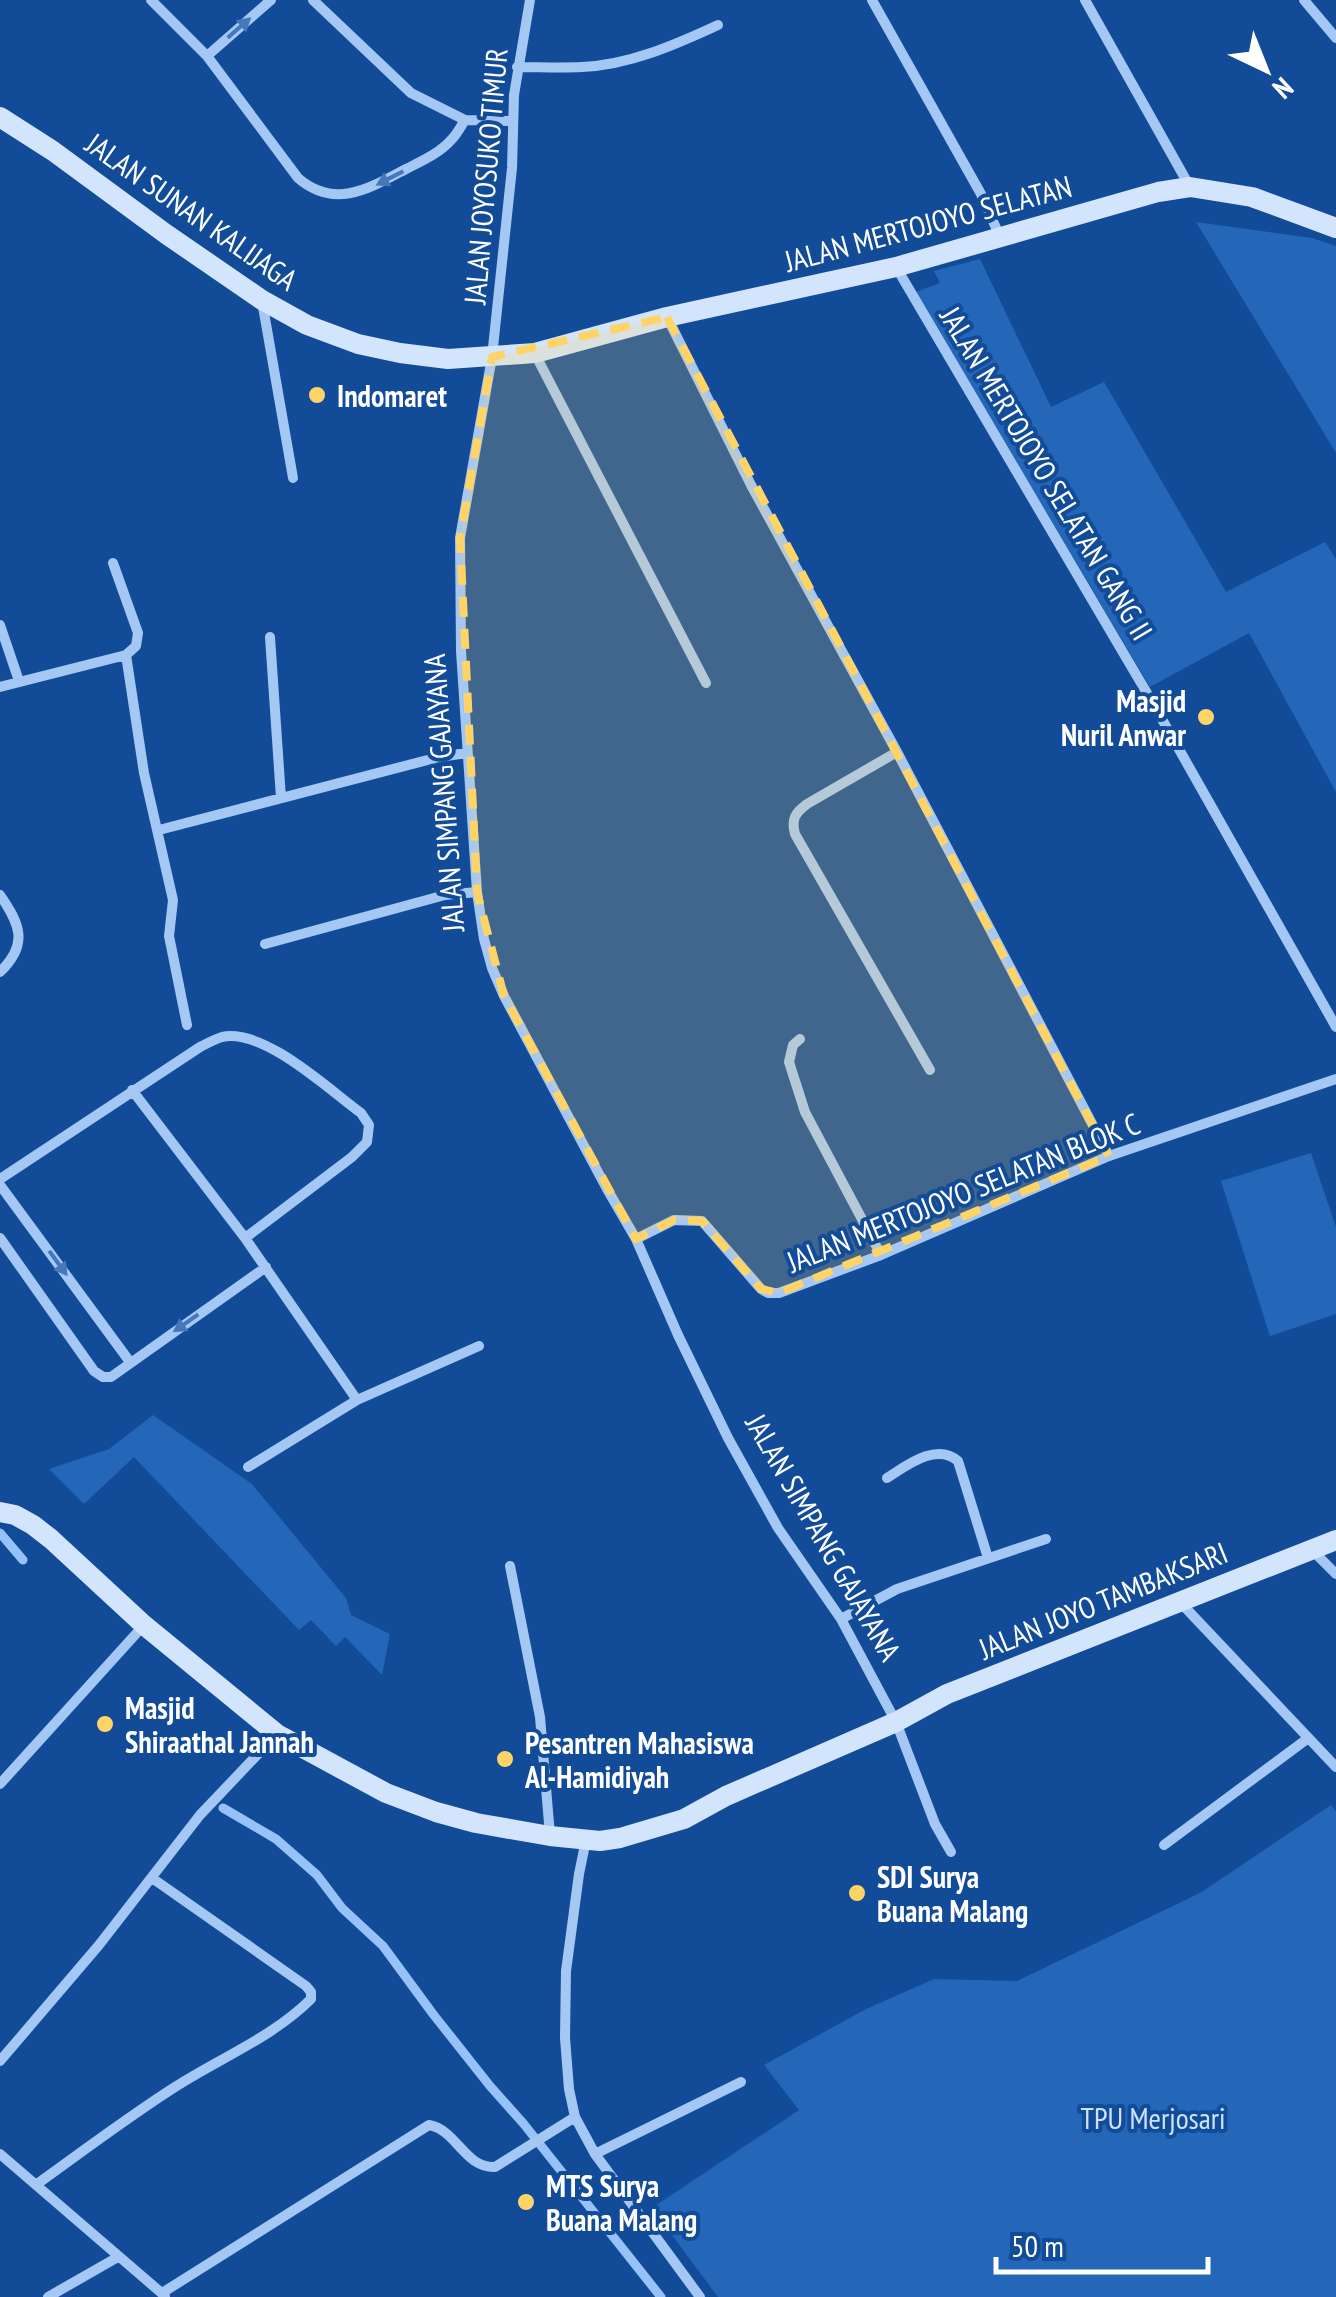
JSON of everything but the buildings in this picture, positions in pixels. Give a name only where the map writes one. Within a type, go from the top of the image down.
[{"type":"main road","name":"JALAN SUNAN KALIJAGA","points":[[0,117],[262,300],[307,325],[400,354],[448,359],[535,353]]},
{"type":"main road","name":"JALAN MERTOJOYO SELATAN","points":[[535,353],[667,317],[896,267],[1158,192],[1190,188],[1252,198],[1336,228]]},
{"type":"main road","points":[[0,1512],[15,1515],[52,1539],[144,1626],[277,1734],[386,1793],[476,1823],[586,1840],[620,1838],[684,1819],[726,1796],[896,1722]]},
{"type":"main road","name":"JALAN JOYO TAMBAKSARI","points":[[896,1722],[947,1694],[1336,1540]]},
{"type":"street","points":[[151,0],[207,56],[311,190],[344,194],[366,190],[430,156],[451,141],[465,120]]},
{"type":"street","points":[[207,56],[271,0]]},
{"type":"street","points":[[313,0],[411,93],[465,120],[513,122]]},
{"type":"street","name":"JALAN JOYOSUKO TIMUR","points":[[492,357],[512,168],[518,67],[530,0]]},
{"type":"street","points":[[872,0],[1000,236]]},
{"type":"street","points":[[1085,0],[1190,188]]},
{"type":"street","points":[[1304,0],[1336,38]]},
{"type":"street","points":[[518,67],[584,67],[632,59],[718,25]]},
{"type":"street","name":"JALAN MERTOJOYO SELATAN GANG II","points":[[896,267],[1154,704],[1336,1027]]},
{"type":"street","points":[[262,300],[293,478]]},
{"type":"street","points":[[667,317],[751,485],[897,752],[1109,1156]]},
{"type":"street","points":[[535,353],[706,682]]},
{"type":"street","name":"JALAN SIMPANG GAJAYANA","points":[[492,357],[460,538],[461,651],[477,892],[492,968],[636,1239],[678,1335],[747,1472],[778,1528],[841,1619],[896,1722],[935,1824],[951,1852]]},
{"type":"street","points":[[0,687],[126,655],[136,646],[138,634],[113,563]]},
{"type":"street","points":[[0,625],[19,681]]},
{"type":"street","points":[[270,636],[281,798]]},
{"type":"street","points":[[126,655],[144,774],[174,900],[169,936],[187,1025]]},
{"type":"street","points":[[159,830],[467,752]]},
{"type":"street","points":[[897,752],[807,804],[796,812],[792,823],[930,1070]]},
{"type":"street","points":[[265,944],[446,895],[477,892]]},
{"type":"street","points":[[0,895],[14,916],[20,938],[16,955],[0,972]]},
{"type":"street","points":[[130,1362],[0,1182],[200,1047],[222,1037],[246,1038],[272,1047],[361,1112],[370,1125],[367,1142],[352,1157],[244,1238]]},
{"type":"street","points":[[800,1038],[793,1045],[790,1062],[806,1112],[881,1255]]},
{"type":"street","name":"JALAN MERTOJOYO SELATAN BLOK C","points":[[636,1239],[674,1220],[702,1222],[744,1273],[768,1293],[780,1293],[881,1255],[1109,1156],[1336,1078]]},
{"type":"street","points":[[132,1090],[266,1267],[357,1400]]},
{"type":"street","points":[[0,1238],[94,1371],[103,1378],[111,1377],[266,1267]]},
{"type":"street","points":[[248,1468],[357,1400],[479,1346]]},
{"type":"street","points":[[887,1478],[924,1457],[951,1455],[958,1461],[988,1558]]},
{"type":"street","points":[[841,1619],[896,1589],[1046,1539]]},
{"type":"street","points":[[1311,1550],[1336,1574]]},
{"type":"street","points":[[510,1566],[540,1717],[550,1836]]},
{"type":"street","points":[[1179,1602],[1336,1767]]},
{"type":"street","points":[[0,1784],[144,1626]]},
{"type":"street","points":[[0,2061],[200,1815],[277,1734]]},
{"type":"street","points":[[1164,1845],[1307,1738]]},
{"type":"street","points":[[586,1840],[566,1971],[565,2038],[576,2117],[595,2154],[698,2296]]},
{"type":"street","points":[[37,2184],[175,2087],[260,2037],[311,2000],[306,1986],[152,1878]]},
{"type":"street","points":[[595,2154],[741,2082]]},
{"type":"street","points":[[0,2154],[164,2295],[429,2125],[439,2127],[479,2166],[495,2167],[576,2117]]},
{"type":"street","points":[[48,2297],[118,2257]]},
{"type":"highlighted area","points":[[667,317],[1109,1156],[779,1293],[761,1289],[702,1221],[674,1220],[636,1239],[504,996],[477,892],[460,538],[492,357]]},
{"type":"green space","points":[[1196,222],[1312,238],[1336,246],[1336,453]]},
{"type":"green space","points":[[980,259],[1051,407],[1104,382],[1226,592],[1325,542],[1336,559],[1336,792],[1249,633],[1150,687],[916,292],[940,283],[934,271]]},
{"type":"green space","points":[[1311,1153],[1336,1227],[1336,1314],[1270,1336],[1221,1181]]},
{"type":"green space","points":[[153,1415],[252,1484],[346,1598],[351,1615],[390,1634],[382,1675],[345,1637],[336,1646],[311,1620],[299,1630],[134,1457],[84,1504],[49,1469],[109,1449]]},
{"type":"green space","name":"TPU Merjosari","points":[[1331,1805],[1336,1811],[1336,2297],[718,2297],[652,2208],[799,2110],[764,2065],[866,2009],[934,1979],[1017,1981],[1200,1893]]},
{"type":"waterway","points":[[0,1533],[23,1560]]},
{"type":"waterway","points":[[223,1808],[276,1839],[317,1875],[342,1908],[383,1946],[490,2086],[661,2297]]},
{"type":"place","name":"Indomaret","points":[[317,395]]},
{"type":"place","name":"Masjid Nuril Anwar","points":[[1206,717]]},
{"type":"place","name":"Masjid Shiraathal Jannah","points":[[105,1724]]},
{"type":"place","name":"Pesantren Mahasiswa Al-Hamidiyah","points":[[505,1759]]},
{"type":"place","name":"SDI Surya Buana Malang","points":[[857,1893]]},
{"type":"place","name":"MTS Surya Buana Malang","points":[[526,2202]]}]
